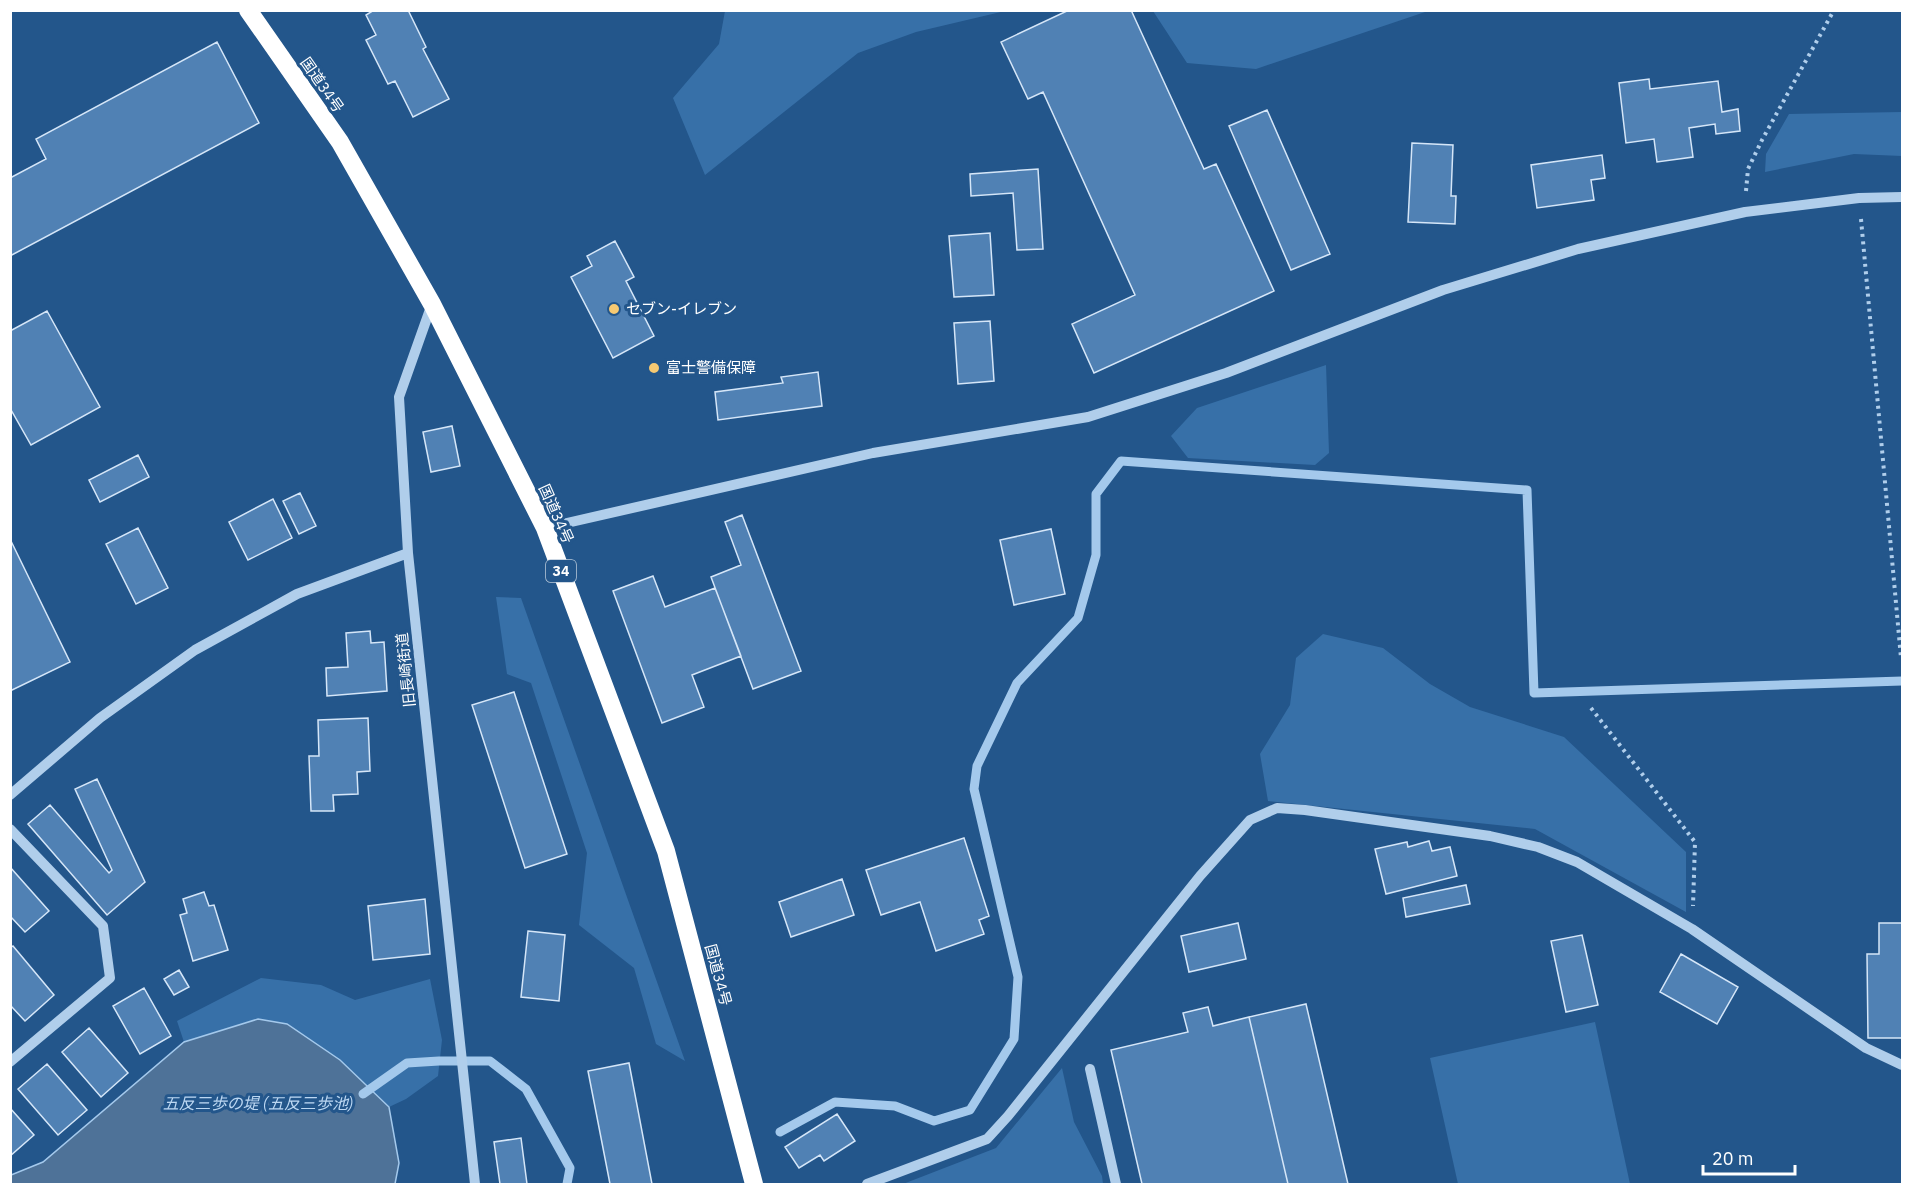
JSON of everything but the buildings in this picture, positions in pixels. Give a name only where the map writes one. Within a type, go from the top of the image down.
[{"type":"highway","name":"国道34号","points":[[248,10],[340,142],[432,304],[545,528],[666,851],[754,1185]]},
{"type":"street","points":[[545,528],[873,453],[1088,417],[1226,373],[1443,290],[1578,249],[1745,212],[1858,198],[1902,197]]},
{"type":"street","name":"旧長崎街道","points":[[432,304],[399,397],[408,553],[475,1185]]},
{"type":"street","points":[[10,795],[100,718],[195,650],[297,594],[408,553]]},
{"type":"street","points":[[867,1185],[987,1140],[1200,876],[1250,820],[1277,808],[1490,836],[1538,847],[1577,862],[1692,929],[1866,1048],[1902,1065]]},
{"type":"street","points":[[10,829],[103,927],[110,978],[10,1062]]},
{"type":"street","points":[[1090,1069],[1116,1185]]},
{"type":"path","points":[[1745,212],[1748,169],[1834,10]]},
{"type":"path","points":[[1858,198],[1900,658]]},
{"type":"path","points":[[1591,708],[1695,842],[1692,929]]},
{"type":"shaded area","points":[[725,10],[1005,11],[916,32],[858,53],[705,175],[673,98],[719,44]]},
{"type":"shaded area","points":[[1153,11],[1428,11],[1256,69],[1187,63]]},
{"type":"shaded area","points":[[1902,112],[1902,156],[1854,154],[1765,172],[1766,154],[1789,114]]},
{"type":"shaded area","points":[[1326,365],[1329,453],[1315,465],[1188,458],[1171,436],[1197,408]]},
{"type":"shaded area","points":[[496,597],[521,598],[685,1061],[656,1044],[634,968],[579,925],[587,853],[531,683],[507,674]]},
{"type":"shaded area","points":[[1323,634],[1383,648],[1430,684],[1470,707],[1564,737],[1686,852],[1686,912],[1535,829],[1268,801],[1260,754],[1290,705],[1296,658]]},
{"type":"shaded area","points":[[261,978],[321,985],[355,1000],[430,979],[442,1040],[438,1076],[406,1099],[389,1107],[340,1060],[257,1019],[184,1042],[177,1021]]},
{"type":"shaded area","points":[[1595,1022],[1630,1184],[1458,1184],[1430,1058]]},
{"type":"shaded area","points":[[1062,1068],[1074,1122],[1102,1176],[1103,1184],[903,1184],[996,1148]]},
{"type":"water","name":"五反三歩の堤 (五反三歩池)","points":[[258,1019],[287,1024],[340,1060],[389,1107],[399,1163],[395,1184],[11,1184],[11,1175],[43,1162],[184,1042]]},
{"type":"waterway","points":[[780,1132],[835,1102],[895,1106],[934,1121],[970,1110],[1014,1039],[1018,977],[974,789],[977,766],[1017,683],[1078,618],[1096,555],[1096,494],[1121,461],[1527,490],[1534,693],[1902,681]]},
{"type":"waterway","points":[[363,1094],[407,1063],[490,1061],[526,1089],[570,1168],[567,1184]]},
{"type":"place","name":"セブン-イレブン","points":[[614,309]]},
{"type":"place","name":"富士警備保障","points":[[654,368]]}]
